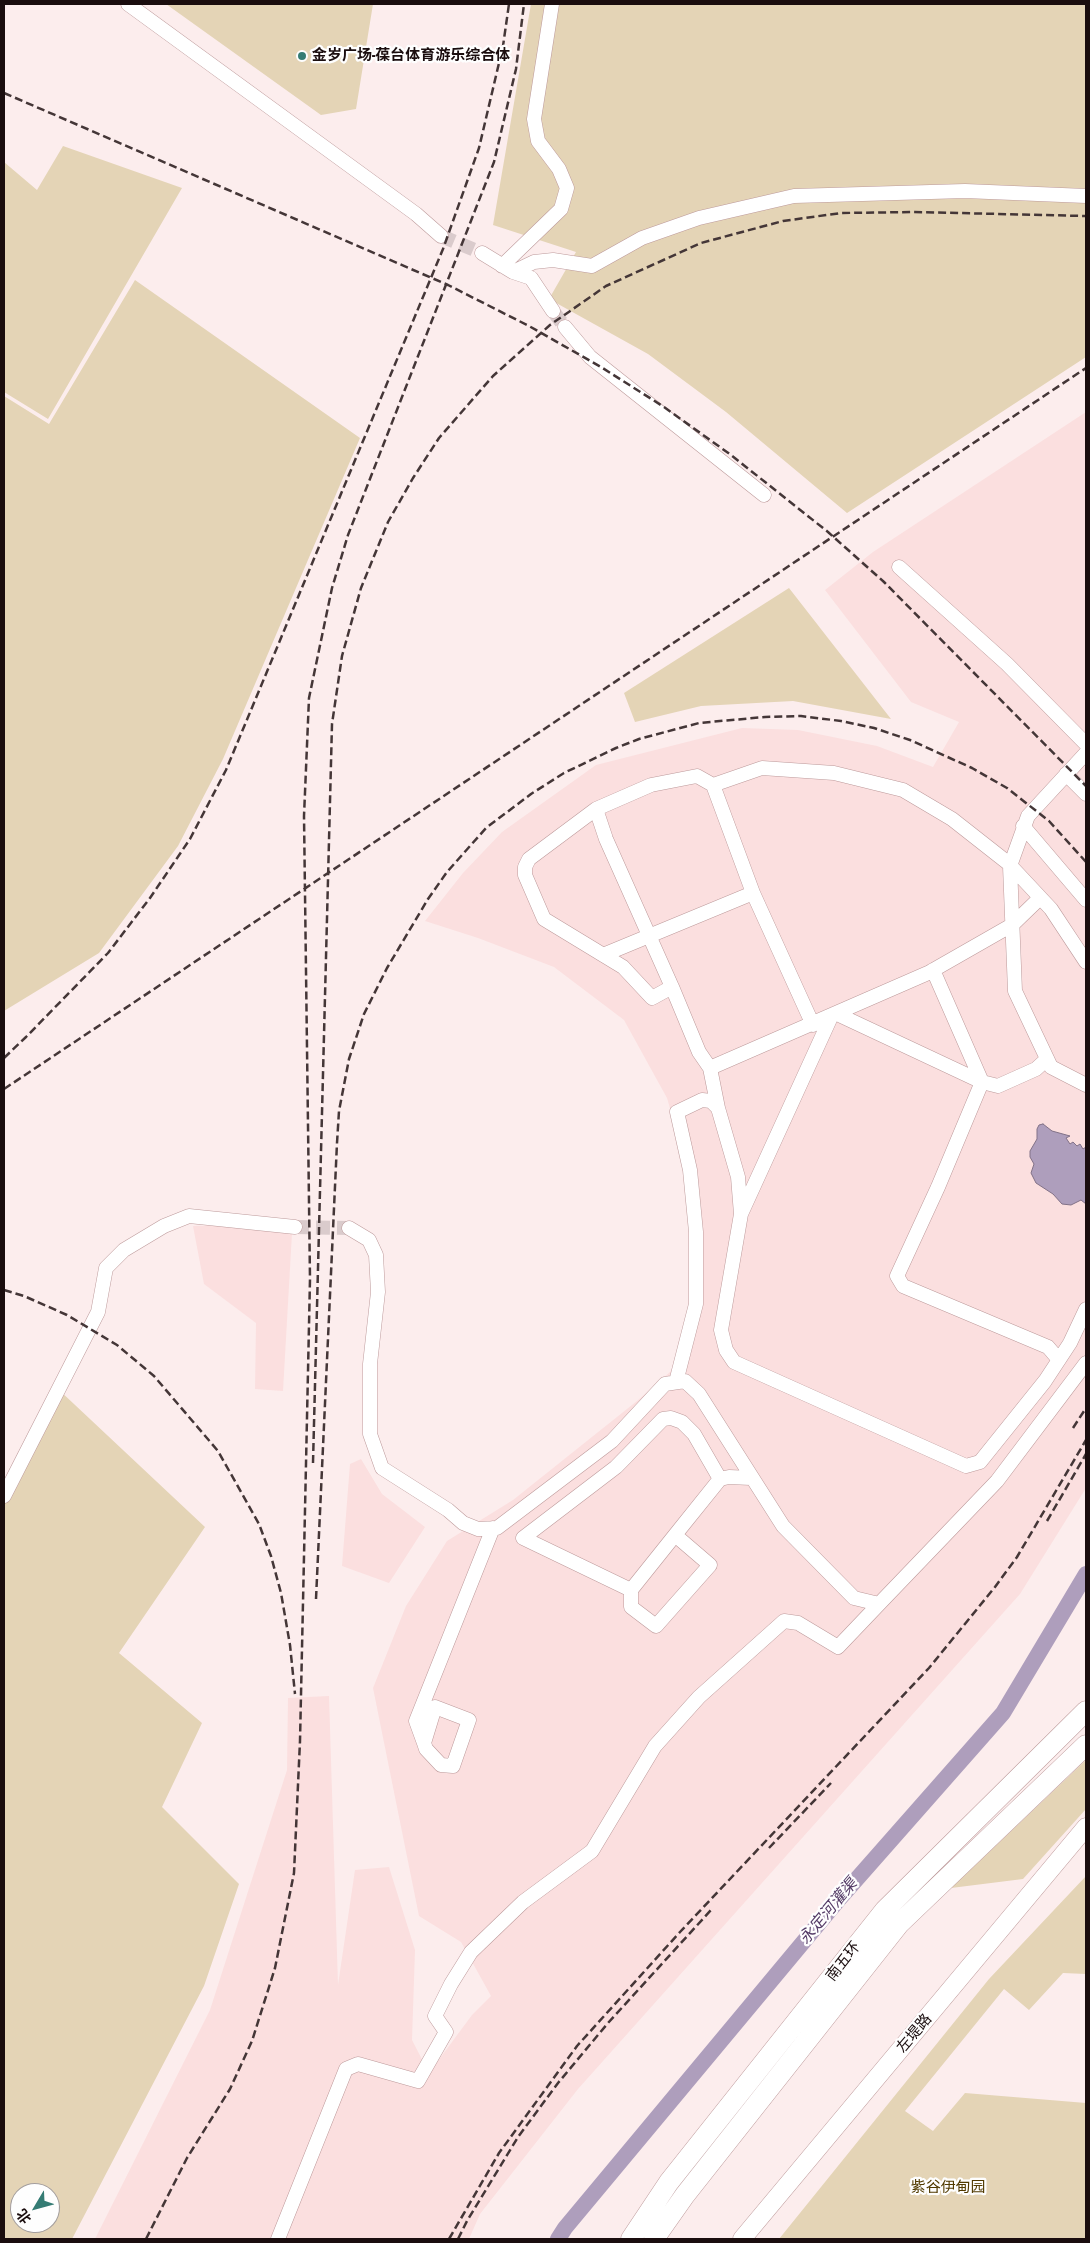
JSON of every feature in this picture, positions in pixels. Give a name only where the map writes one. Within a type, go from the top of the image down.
[{"type":"highway","name":"南五环","points":[[631,2239],[669,2182],[885,1910],[1086,1711]]},
{"type":"highway","name":"南五环","points":[[654,2239],[684,2194],[900,1924],[1086,1745]]},
{"type":"main road","name":"左堤路","points":[[742,2239],[1086,1828]]},
{"type":"street","points":[[128,4],[416,214],[440,236]]},
{"type":"street","points":[[508,269],[561,209],[567,188],[559,169],[538,141],[534,119],[552,4]]},
{"type":"street","points":[[508,269],[534,262],[554,260],[592,266],[642,238],[699,218],[794,196],[965,191],[1086,196]]},
{"type":"street","points":[[482,253],[508,269],[530,278],[552,311]]},
{"type":"street","points":[[565,327],[590,357],[764,495]]},
{"type":"street","points":[[899,567],[1007,664],[1086,744]]},
{"type":"street","points":[[1086,753],[1028,816],[1010,866],[1015,991],[1051,1067],[1086,1085]]},
{"type":"street","points":[[713,785],[762,768],[834,773],[903,790],[952,819],[1010,866],[1051,909],[1086,962]]},
{"type":"street","points":[[1066,774],[1086,794]]},
{"type":"street","points":[[672,987],[652,998],[623,967],[544,919],[525,875],[525,867],[529,859],[596,809],[660,783],[696,776],[713,785],[754,893],[813,1025]]},
{"type":"street","points":[[596,809],[606,839],[699,1052],[710,1068],[718,1108],[738,1178],[741,1214],[721,1330],[726,1350],[734,1362],[966,1466],[980,1462],[1045,1381],[1059,1360],[1086,1309]]},
{"type":"street","points":[[1023,826],[1086,900]]},
{"type":"street","points":[[603,955],[754,893]]},
{"type":"street","points":[[710,1068],[813,1025],[933,970],[1012,924],[1040,898]]},
{"type":"street","points":[[933,970],[982,1082],[938,1187],[897,1276],[903,1286],[1048,1347],[1059,1360]]},
{"type":"street","points":[[834,1015],[982,1082],[998,1086],[1036,1069],[1047,1059]]},
{"type":"street","points":[[741,1214],[834,1015]]},
{"type":"street","points":[[676,1382],[696,1304],[696,1232],[691,1179],[677,1112],[702,1100],[711,1101],[718,1108]]},
{"type":"street","points":[[4,1496],[98,1312],[106,1268],[124,1250],[164,1226],[189,1216],[296,1227]]},
{"type":"street","points":[[349,1228],[369,1240],[376,1255],[378,1292],[370,1364],[370,1434],[382,1468],[463,1523],[478,1529],[497,1528],[542,1496],[612,1441],[664,1384],[685,1381],[699,1394],[783,1526],[854,1598],[879,1604]]},
{"type":"street","points":[[278,2239],[346,2069],[358,2064],[418,2080],[446,2032],[436,2016],[451,1984],[471,1952],[523,1902],[592,1851],[654,1746],[698,1697],[784,1621],[798,1623],[838,1646],[997,1481],[1086,1363]]},
{"type":"street","points":[[1045,1381],[1062,1395]]},
{"type":"street","points":[[631,1590],[523,1538],[616,1467],[663,1419],[671,1418],[682,1422],[694,1434],[720,1479]]},
{"type":"street","points":[[675,1535],[710,1565],[656,1626],[632,1607],[631,1590],[675,1535],[720,1479],[729,1477],[752,1478]]},
{"type":"street","points":[[424,1743],[416,1721],[493,1528]]},
{"type":"shaded area","points":[[1086,412],[1086,1488],[1020,1594],[578,2089],[480,2214],[469,2239],[95,2239],[210,2010],[287,1770],[288,1698],[329,1696],[338,1985],[355,1870],[389,1867],[415,1950],[412,2040],[429,2073],[472,2015],[491,1996],[461,1942],[419,1916],[373,1688],[406,1606],[447,1541],[513,1500],[637,1401],[670,1372],[676,1362],[693,1293],[686,1163],[667,1098],[624,1020],[554,967],[478,938],[425,921],[463,873],[502,832],[596,765],[742,728],[798,730],[877,746],[933,767],[959,722],[911,702],[825,590],[873,552]]},
{"type":"shaded area","points":[[1043,1124],[1052,1131],[1070,1136],[1066,1138],[1070,1144],[1073,1142],[1077,1146],[1080,1144],[1083,1149],[1086,1147],[1086,1204],[1081,1200],[1071,1205],[1062,1204],[1053,1194],[1036,1183],[1031,1173],[1034,1164],[1030,1157],[1030,1151],[1037,1139],[1037,1129],[1039,1125]]},
{"type":"shaded area","points":[[232,1225],[292,1233],[283,1391],[255,1389],[256,1323],[204,1284],[193,1226]]},
{"type":"shaded area","points":[[361,1459],[382,1494],[425,1527],[389,1583],[342,1566],[350,1464]]},
{"type":"green space","name":"金岁广场-葆台体育游乐综合体","points":[[166,4],[373,4],[356,109],[321,115]]},
{"type":"green space","points":[[531,4],[1086,4],[1086,357],[847,513],[726,412],[648,354],[549,299],[576,252],[493,225]]},
{"type":"green space","points":[[63,146],[182,188],[48,419],[4,392],[4,162],[37,190]]},
{"type":"green space","points":[[135,280],[360,438],[223,759],[178,846],[99,953],[4,1011],[4,396],[49,424]]},
{"type":"green space","points":[[789,588],[891,719],[793,701],[701,706],[635,722],[624,693]]},
{"type":"green space","points":[[58,1389],[205,1527],[119,1653],[202,1723],[162,1807],[239,1884],[204,1986],[72,2239],[4,2239],[4,1490]]},
{"type":"green space","points":[[1086,1760],[1086,1809],[1023,1879],[951,1888]]},
{"type":"green space","name":"紫谷伊甸园","points":[[1086,1876],[1086,1974],[1063,1973],[1029,2010],[1004,1989],[905,2111],[933,2131],[965,2093],[1086,2103],[1086,2239],[779,2239],[989,1979]]},
{"type":"waterway","name":"永定河灌渠","points":[[558,2239],[565,2228],[840,1898],[1003,1713],[1086,1574]]},
{"type":"tunnel","points":[[441,236],[482,253]]},
{"type":"tunnel","points":[[553,311],[565,327]]},
{"type":"tunnel","points":[[295,1227],[349,1228]]},
{"type":"railway","points":[[4,1058],[108,953],[150,898],[190,839],[226,770],[443,249],[479,148],[503,46],[509,4]]},
{"type":"railway","points":[[146,2239],[187,2158],[230,2089],[252,2041],[275,1968],[294,1873],[300,1741],[310,1279],[304,816],[309,698],[332,588],[348,535],[494,162],[516,69],[524,4]]},
{"type":"railway","points":[[4,93],[448,285],[529,326],[601,367],[664,407],[731,455],[828,532],[884,582],[1086,786]]},
{"type":"railway","points":[[313,1463],[332,724],[342,656],[361,588],[388,522],[413,478],[439,438],[493,376],[550,325],[606,286],[701,243],[783,221],[841,213],[914,212],[1086,216]]},
{"type":"railway","points":[[4,1089],[1086,368]]},
{"type":"railway","points":[[316,1599],[337,1143],[339,1111],[349,1059],[364,1014],[387,968],[428,899],[447,872],[486,828],[531,794],[564,773],[639,739],[699,723],[801,716],[841,721],[874,728],[910,740],[972,768],[1007,788],[1049,821],[1086,862]]},
{"type":"railway","points":[[4,1290],[24,1296],[67,1315],[117,1345],[154,1376],[218,1451],[259,1524],[271,1556],[281,1593],[290,1645],[295,1694]]},
{"type":"railway","points":[[1073,1428],[1086,1408]]},
{"type":"railway","points":[[449,2239],[499,2153],[577,2046],[680,1932],[929,1668],[995,1587],[1017,1557],[1086,1440]]},
{"type":"railway","points":[[1047,1521],[1086,1454]]},
{"type":"railway","points":[[769,1848],[831,1783]]},
{"type":"railway","points":[[458,2239],[518,2137],[558,2083],[608,2023],[711,1910]]},
{"type":"place","name":"金岁广场-葆台体育游乐综合体","points":[[302,56]]}]
